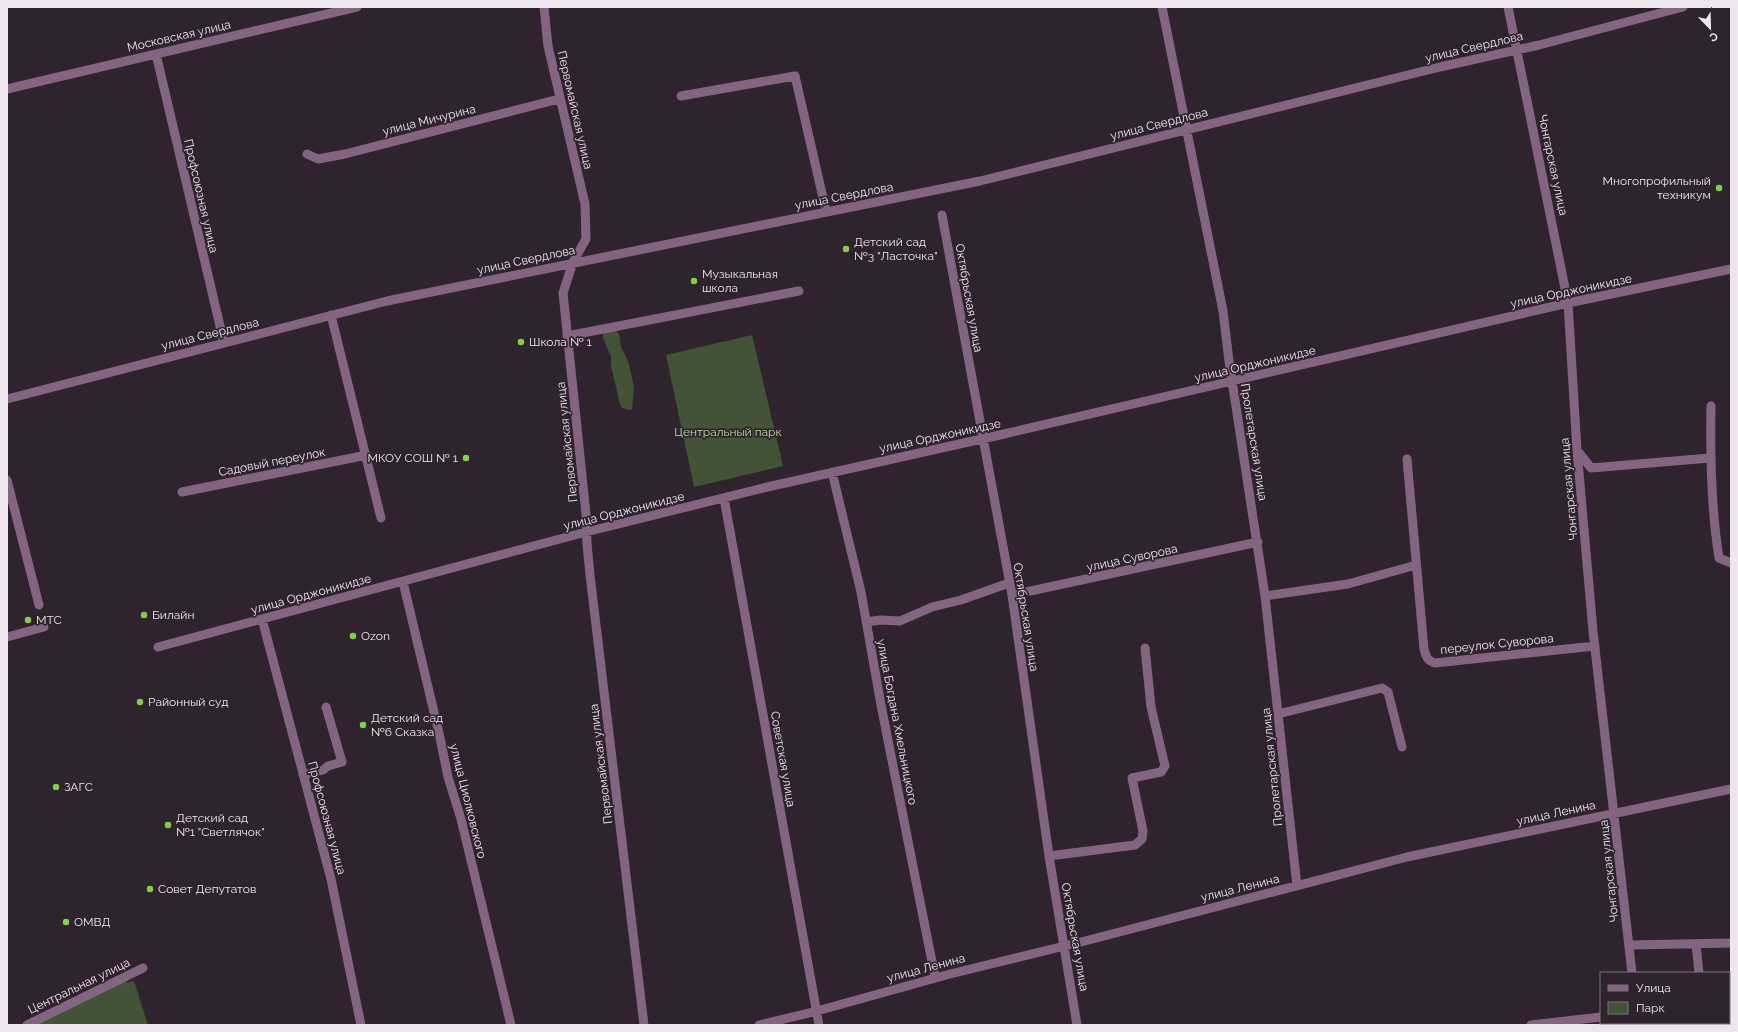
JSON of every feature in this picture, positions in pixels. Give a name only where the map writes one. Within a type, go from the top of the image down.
[{"type":"street","name":"Московская улица","points":[[7,89],[358,7]]},
{"type":"street","name":"Первомайская улица","points":[[544,7],[548,46],[559,100],[585,204],[586,239],[573,262],[563,293],[598,647],[644,1025]]},
{"type":"street","name":"Пролетарская улица","points":[[1162,7],[1186,130],[1214,260],[1223,311],[1265,596],[1297,886]]},
{"type":"street","name":"Чонгарская улица","points":[[1508,7],[1516,50],[1525,82],[1568,303],[1577,450],[1595,646],[1632,972]]},
{"type":"street","name":"улица Свердлова","points":[[7,399],[387,301],[573,262],[980,181],[1440,67],[1516,50],[1683,7]]},
{"type":"street","name":"Профсоюзная улица","points":[[156,54],[224,343]]},
{"type":"street","points":[[681,96],[795,76],[826,212]]},
{"type":"street","name":"улица Мичурина","points":[[306,154],[318,159],[346,154],[559,100]]},
{"type":"street","name":"Октябрьская улица","points":[[942,215],[1012,596],[1049,856],[1077,1025]]},
{"type":"street","name":"улица Орджоникидзе","points":[[158,647],[586,532],[832,472],[983,439],[1568,303],[1731,269]]},
{"type":"street","points":[[567,336],[799,290]]},
{"type":"street","points":[[331,315],[382,518]]},
{"type":"street","points":[[1711,406],[1710,458],[1719,558],[1731,563]]},
{"type":"street","points":[[1577,450],[1591,468],[1710,458]]},
{"type":"street","name":"Садовый переулок","points":[[182,492],[367,455]]},
{"type":"street","name":"переулок Суворова","points":[[1407,459],[1425,653],[1430,662],[1435,663],[1595,646]]},
{"type":"street","name":"улица Богдана Хмельницкого","points":[[832,472],[861,592],[894,775],[935,977]]},
{"type":"street","points":[[7,480],[39,605]]},
{"type":"street","name":"Советская улица","points":[[724,498],[819,1025]]},
{"type":"street","name":"улица Суворова","points":[[1012,596],[1168,563],[1258,542]]},
{"type":"street","points":[[1265,596],[1348,584],[1416,565]]},
{"type":"street","name":"улица Циолковского","points":[[403,582],[438,726],[448,777],[461,819],[511,1025]]},
{"type":"street","points":[[866,622],[880,620],[900,621],[936,606],[961,600],[1009,583]]},
{"type":"street","name":"Профсоюзная улица","points":[[262,619],[331,879],[362,1025]]},
{"type":"street","points":[[7,636],[44,627]]},
{"type":"street","points":[[1049,856],[1135,845],[1142,839],[1143,831],[1132,778],[1161,772],[1165,766],[1151,707],[1145,648]]},
{"type":"street","points":[[1278,714],[1382,688],[1388,692],[1402,747]]},
{"type":"street","points":[[303,775],[323,770],[328,766],[342,762],[326,706]]},
{"type":"street","name":"улица Ленина","points":[[758,1025],[817,1011],[935,977],[1064,946],[1407,857],[1731,789]]},
{"type":"street","points":[[1629,946],[1731,943]]},
{"type":"street","points":[[1696,944],[1699,972]]},
{"type":"street","name":"Центральная улица","points":[[27,1025],[143,968]]},
{"type":"street","points":[[1531,1025],[1600,1017]]},
{"type":"street","points":[[1696,1025],[1701,1024]]},
{"type":"green space","points":[[615,330],[619,334],[621,347],[628,361],[634,387],[632,409],[630,410],[622,408],[620,404],[611,366],[611,357],[603,338],[603,333]]},
{"type":"green space","name":"Центральный парк","points":[[752,335],[783,466],[694,487],[666,355]]},
{"type":"green space","points":[[129,976],[126,983],[134,981],[148,1025],[31,1025]]},
{"type":"place","name":"Многопрофильный техникум","points":[[1719,188]]},
{"type":"place","name":"Детский сад №3 \"Ласточка\"","points":[[846,249]]},
{"type":"place","name":"Музыкальная школа","points":[[694,281]]},
{"type":"place","name":"Школа № 1","points":[[521,342]]},
{"type":"place","name":"МКОУ СОШ № 1","points":[[466,458]]},
{"type":"place","name":"Билайн","points":[[144,615]]},
{"type":"place","name":"МТС","points":[[28,620]]},
{"type":"place","name":"Ozon","points":[[353,636]]},
{"type":"place","name":"Районный суд","points":[[140,702]]},
{"type":"place","name":"Детский сад №6 Сказка","points":[[363,725]]},
{"type":"place","name":"ЗАГС","points":[[56,787]]},
{"type":"place","name":"Детский сад №1 \"Светлячок\"","points":[[168,825]]},
{"type":"place","name":"Совет Депутатов","points":[[150,889]]},
{"type":"place","name":"ОМВД","points":[[66,922]]}]
